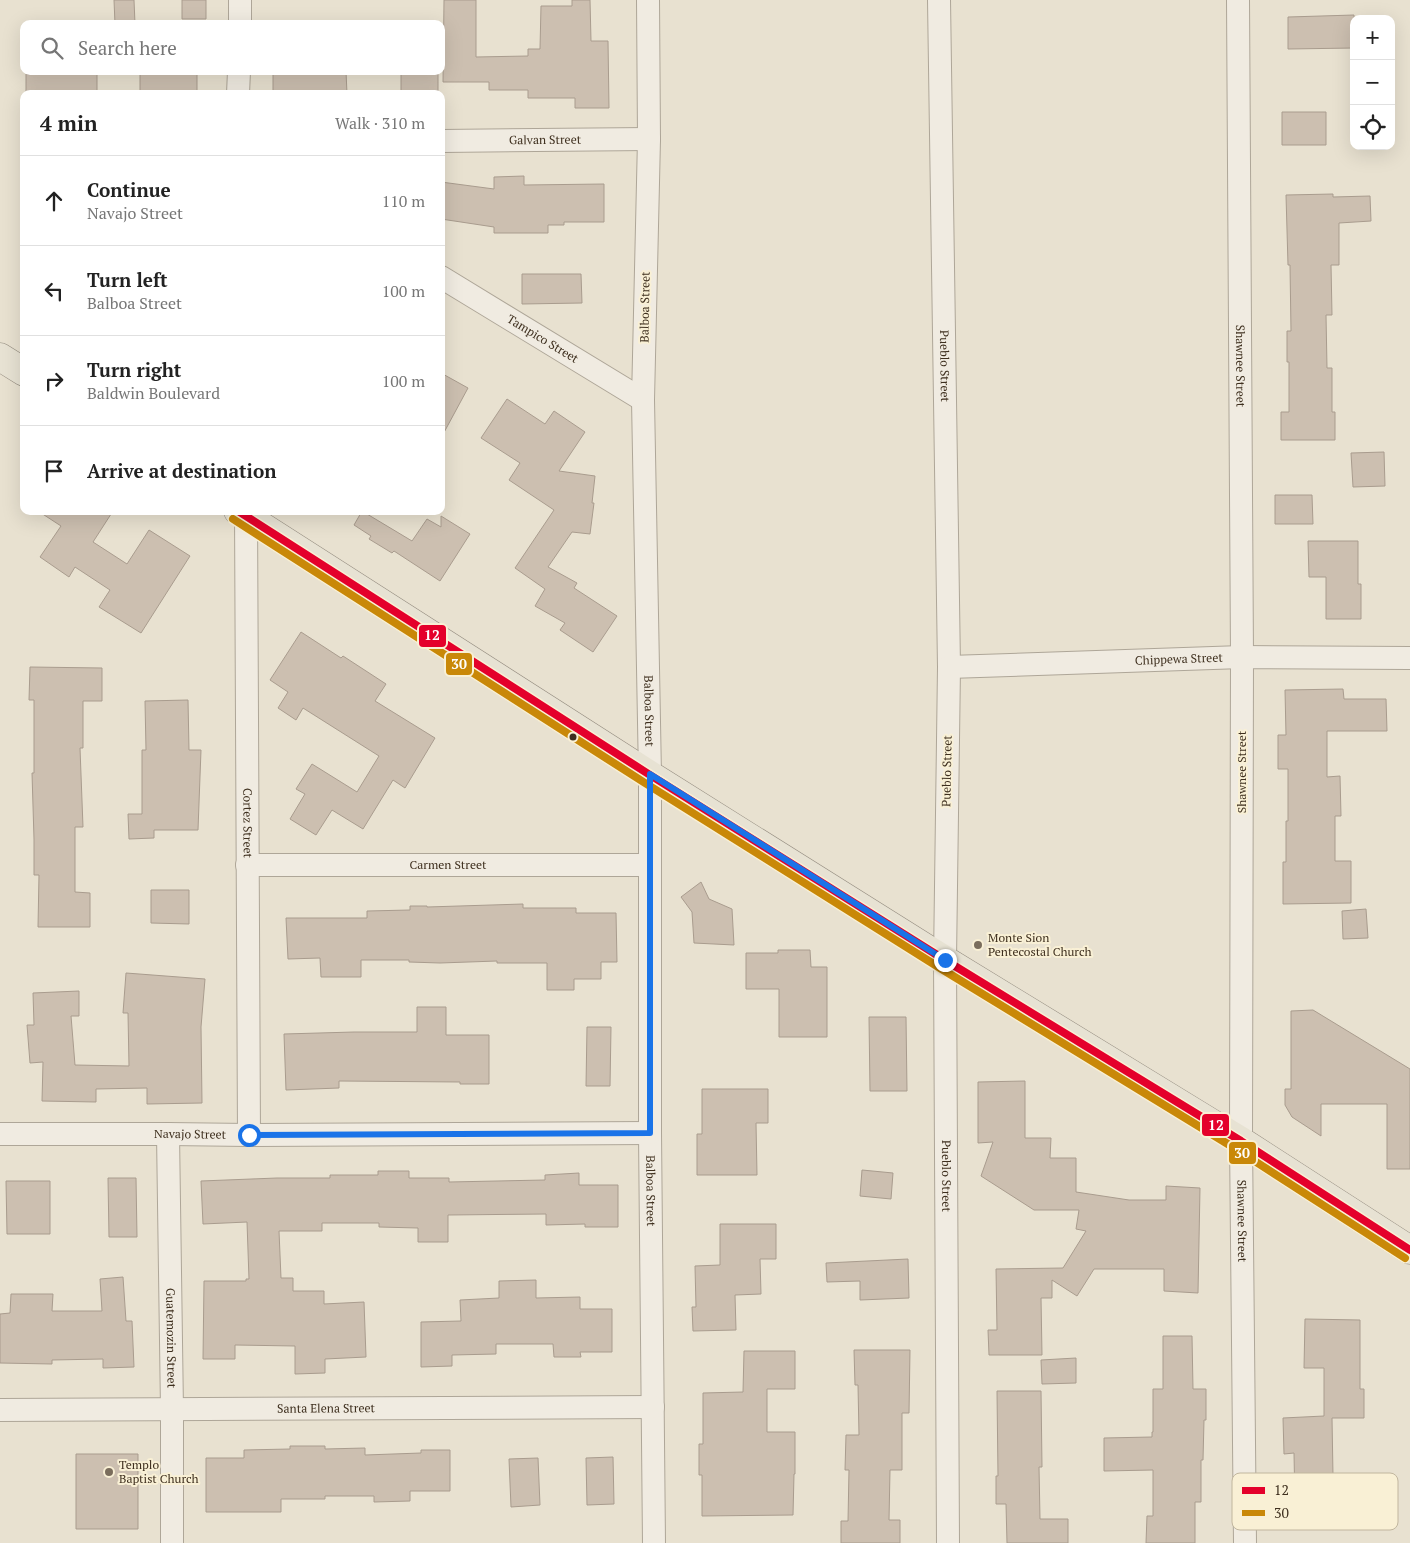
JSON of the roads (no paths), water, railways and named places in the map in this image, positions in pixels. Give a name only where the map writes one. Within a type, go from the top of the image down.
[{"type":"main road","points":[[0,357],[20,370]]},
{"type":"main road","points":[[246,515],[650,774],[945,960],[1241,1141],[1410,1250]]},
{"type":"street","points":[[240,0],[240,20]]},
{"type":"street","name":"Balboa Street","points":[[648,0],[649,139],[643,400],[650,774],[650,1133],[654,1543]]},
{"type":"street","name":"Pueblo Street","points":[[939,0],[949,667],[945,960],[948,1543]]},
{"type":"street","name":"Shawnee Street","points":[[1238,0],[1242,657],[1241,1141],[1244,1473]]},
{"type":"street","points":[[238,90],[239,75]]},
{"type":"street","name":"Galvan Street","points":[[445,141],[649,139]]},
{"type":"street","name":"Tampico Street","points":[[445,279],[643,400]]},
{"type":"street","name":"Cortez Street","points":[[243,515],[249,1135]]},
{"type":"street","name":"Chippewa Street","points":[[949,667],[1242,657],[1410,658]]},
{"type":"street","name":"Carmen Street","points":[[247,865],[649,865]]},
{"type":"street","name":"Navajo Street","points":[[0,1134],[650,1133]]},
{"type":"street","name":"Guatemozin Street","points":[[168,1134],[172,1543]]},
{"type":"street","name":"Santa Elena Street","points":[[0,1410],[653,1407]]},
{"type":"street","name":"Shawnee Street","points":[[1245,1530],[1245,1543]]},
{"type":"place","name":"Monte Sion Pentecostal Church","points":[[978,945]]},
{"type":"place","name":"Templo Baptist Church","points":[[109,1472]]}]
